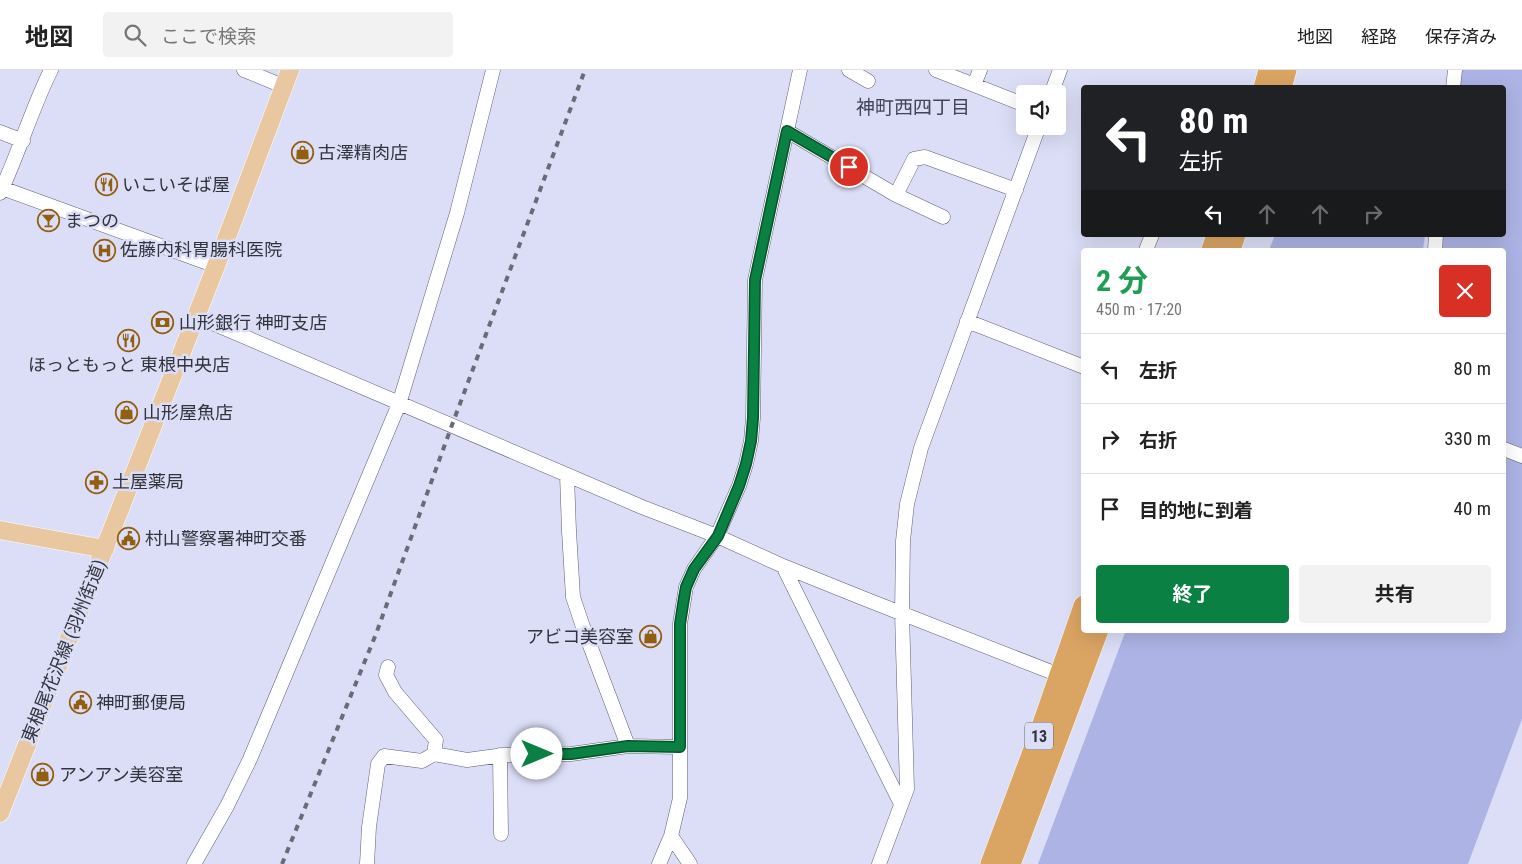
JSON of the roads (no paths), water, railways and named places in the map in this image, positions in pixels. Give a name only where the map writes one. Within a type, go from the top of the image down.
[{"type":"highway","points":[[1265,85],[1270,70]]},
{"type":"highway","points":[[1282,85],[1286,70]]},
{"type":"highway","name":"13","points":[[991,864],[1036,744],[1081,614]]},
{"type":"highway","name":"13","points":[[1010,864],[1097,633]]},
{"type":"main road","name":"東根尾花沢線 (羽州街道)","points":[[0,813],[6,782],[105,549],[244,195],[287,78]]},
{"type":"main road","points":[[0,530],[105,549]]},
{"type":"street","points":[[51,70],[1,190],[216,266]]},
{"type":"street","points":[[244,70],[287,78]]},
{"type":"street","points":[[194,864],[227,806],[250,759],[399,404],[457,213],[493,70]]},
{"type":"street","points":[[659,864],[671,836],[680,798],[680,624],[686,587],[694,569],[718,536],[746,464],[753,418],[755,280],[800,70]]},
{"type":"street","points":[[849,70],[868,81]]},
{"type":"street","points":[[936,70],[1016,101]]},
{"type":"street","points":[[974,85],[980,70]]},
{"type":"street","points":[[1054,85],[1060,70]]},
{"type":"street","points":[[1453,85],[1455,70]]},
{"type":"street","points":[[787,131],[896,195],[942,217]]},
{"type":"street","points":[[0,132],[23,141]]},
{"type":"street","points":[[879,864],[907,789],[902,613],[903,541],[907,504],[920,448],[1036,135]]},
{"type":"street","points":[[896,195],[914,159],[925,157],[1016,190]]},
{"type":"street","points":[[196,316],[642,507],[718,536],[784,566],[1059,675]]},
{"type":"street","points":[[967,321],[1081,366]]},
{"type":"street","points":[[1506,450],[1522,456]]},
{"type":"street","points":[[567,475],[573,597],[582,627],[628,746]]},
{"type":"street","points":[[784,566],[901,804]]},
{"type":"street","points":[[388,667],[386,675],[395,692],[436,740],[434,754]]},
{"type":"street","points":[[368,864],[369,827],[378,764],[384,756],[422,761],[434,754],[467,760],[500,755],[571,754],[628,746],[680,747]]},
{"type":"street","points":[[500,755],[501,834]]},
{"type":"street","points":[[671,836],[690,864]]},
{"type":"railway","points":[[282,864],[376,634],[585,70]]},
{"type":"place","name":"古澤精肉店","points":[[302,153]]},
{"type":"place","name":"いこいそば屋","points":[[106,185]]},
{"type":"place","name":"まつの","points":[[49,221]]},
{"type":"place","name":"佐藤内科胃腸科医院","points":[[104,250]]},
{"type":"place","name":"山形銀行 神町支店","points":[[163,323]]},
{"type":"place","name":"ほっともっと 東根中央店","points":[[129,340]]},
{"type":"place","name":"山形屋魚店","points":[[127,413]]},
{"type":"place","name":"土屋薬局","points":[[96,482]]},
{"type":"place","name":"村山警察署神町交番","points":[[129,539]]},
{"type":"place","name":"アビコ美容室","points":[[650,637]]},
{"type":"place","name":"神町郵便局","points":[[80,703]]},
{"type":"place","name":"アンアン美容室","points":[[43,775]]},
{"type":"district","name":"神町西四丁目","points":[[913,107]]}]
